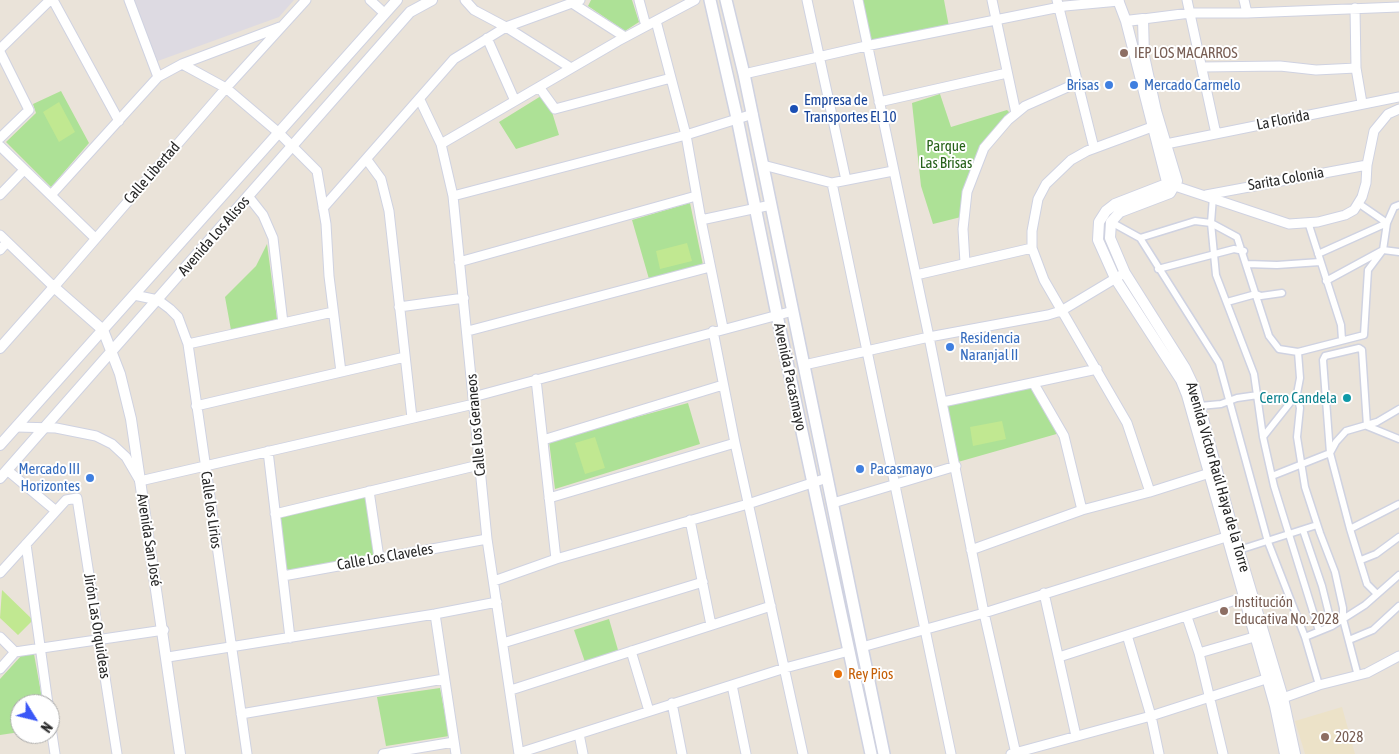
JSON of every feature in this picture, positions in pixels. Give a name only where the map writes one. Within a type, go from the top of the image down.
[{"type":"main road","name":"Avenida Pacasmayo","points":[[710,0],[737,118],[871,754]]},
{"type":"main road","name":"Avenida Pacasmayo","points":[[726,0],[753,114],[884,754]]},
{"type":"street","points":[[0,138],[29,110],[0,51],[51,0],[119,121]]},
{"type":"street","points":[[129,0],[158,77]]},
{"type":"street","name":"Calle Libertad","points":[[0,348],[226,88],[306,0]]},
{"type":"street","points":[[370,0],[383,12]]},
{"type":"street","name":"Avenida Los Alisos","points":[[0,445],[279,133],[383,12],[397,0]]},
{"type":"street","name":"Avenida Los Alisos","points":[[3,474],[112,353],[410,12],[432,0]]},
{"type":"street","points":[[465,0],[474,10],[506,27],[571,68]]},
{"type":"street","points":[[639,0],[646,26]]},
{"type":"street","points":[[441,144],[625,37],[695,0]]},
{"type":"street","points":[[807,0],[846,180]]},
{"type":"street","points":[[858,0],[892,171],[943,402],[984,613],[1015,754],[1151,716],[1271,677]]},
{"type":"street","points":[[992,0],[1016,113]]},
{"type":"street","points":[[744,74],[866,46],[996,21],[1058,4],[1119,0],[1167,182],[1164,185],[1116,204],[1102,216],[1097,228],[1100,249],[1115,278],[1181,380],[1187,395],[1212,472],[1226,537],[1248,597],[1271,677],[1285,754]]},
{"type":"street","points":[[1187,0],[1216,134]]},
{"type":"street","points":[[1244,0],[1247,13]]},
{"type":"street","points":[[323,208],[420,100],[454,59],[506,27],[576,2],[625,37]]},
{"type":"street","points":[[1058,4],[1094,148]]},
{"type":"street","points":[[1126,21],[1190,13],[1247,13],[1399,7]]},
{"type":"street","points":[[1355,8],[1356,68],[1362,103]]},
{"type":"street","points":[[1143,19],[1144,56],[1177,181],[1170,193],[1120,212],[1111,222],[1140,238],[1219,363],[1268,542],[1305,637],[1319,685]]},
{"type":"street","points":[[656,21],[686,135],[696,196],[723,328]]},
{"type":"street","points":[[51,195],[158,77],[182,64],[282,26]]},
{"type":"street","points":[[487,38],[515,101]]},
{"type":"street","points":[[182,64],[226,88],[279,133],[317,171],[323,208],[341,372]]},
{"type":"street","points":[[1202,66],[1280,66],[1316,70],[1356,68]]},
{"type":"street","points":[[879,102],[1007,74]]},
{"type":"street","points":[[539,87],[555,109],[671,78]]},
{"type":"street","points":[[964,263],[963,229],[967,192],[984,148],[1016,113],[1043,96],[1077,83]]},
{"type":"street","name":"La Florida","points":[[1166,144],[1399,97]]},
{"type":"street","name":"Calle Los Geraneos","points":[[420,100],[441,144],[453,196],[468,331],[487,539],[511,690],[519,754]]},
{"type":"street","points":[[1175,186],[1210,196],[1273,220],[1289,224],[1345,215],[1354,210],[1358,204],[1366,183],[1367,165],[1374,131],[1388,114],[1399,109]]},
{"type":"street","points":[[453,196],[686,135],[753,114]]},
{"type":"street","points":[[1150,492],[1127,423],[1098,369],[1061,311],[1044,280],[1032,248],[1033,215],[1038,199],[1046,184],[1071,160],[1094,148],[1152,127]]},
{"type":"street","points":[[0,146],[95,238]]},
{"type":"street","points":[[366,160],[381,179],[389,211],[412,418]]},
{"type":"street","points":[[763,165],[832,183],[892,171]]},
{"type":"street","name":"Sarita Colonia","points":[[1210,196],[1367,165]]},
{"type":"street","points":[[0,195],[24,170]]},
{"type":"street","points":[[832,183],[951,754]]},
{"type":"street","points":[[248,196],[263,214],[273,238],[283,323]]},
{"type":"street","points":[[460,262],[696,196]]},
{"type":"street","points":[[1210,196],[1216,275],[1239,340],[1254,374],[1263,437],[1272,476],[1319,631]]},
{"type":"street","points":[[1358,204],[1387,223]]},
{"type":"street","points":[[701,220],[771,205]]},
{"type":"street","points":[[1140,238],[1194,221],[1211,223],[1237,237],[1238,245],[1244,251],[1269,336],[1278,349],[1298,352],[1364,335],[1368,270],[1383,250],[1387,223],[1394,207],[1399,205]]},
{"type":"street","name":"Avenida Víctor Raúl Haya de la Torre","points":[[1111,222],[1110,238],[1125,273],[1185,368],[1195,389],[1212,472],[1239,550],[1248,597]]},
{"type":"street","points":[[1308,222],[1341,325],[1342,340]]},
{"type":"street","points":[[1318,254],[1387,223]]},
{"type":"street","points":[[0,235],[54,287],[103,330]]},
{"type":"street","points":[[0,250],[7,242]]},
{"type":"street","points":[[916,275],[1032,248]]},
{"type":"street","points":[[1158,269],[1234,249],[1244,251]]},
{"type":"street","points":[[1326,280],[1383,250],[1399,252]]},
{"type":"street","points":[[1247,264],[1277,265],[1320,262]]},
{"type":"street","points":[[468,331],[710,267]]},
{"type":"street","points":[[804,366],[929,337],[1061,311],[1125,273]]},
{"type":"street","points":[[1227,302],[1256,294],[1261,296],[1282,293]]},
{"type":"street","name":"Calle los Lirios","points":[[134,294],[158,300],[178,316],[188,344],[230,647],[247,754]]},
{"type":"street","points":[[399,307],[464,298]]},
{"type":"street","points":[[16,427],[44,428],[96,436],[112,444],[126,457],[140,481],[412,418],[536,379],[793,311]]},
{"type":"street","points":[[188,344],[333,312]]},
{"type":"street","name":"Avenida San José","points":[[103,330],[122,381],[132,419],[168,656],[180,754]]},
{"type":"street","points":[[713,331],[734,443],[803,754]]},
{"type":"street","points":[[1366,426],[1363,353],[1359,348],[1325,356],[1323,360],[1330,453],[1367,584],[1376,594]]},
{"type":"street","points":[[1298,352],[1300,378],[1297,394],[1300,408],[1297,437],[1302,466],[1317,525],[1335,572],[1343,608],[1343,619],[1358,676]]},
{"type":"street","points":[[196,406],[405,357]]},
{"type":"street","points":[[943,402],[1098,369]]},
{"type":"street","points":[[536,379],[556,559]]},
{"type":"street","points":[[1034,384],[1064,436],[1082,510]]},
{"type":"street","points":[[542,440],[723,386]]},
{"type":"street","points":[[1263,437],[1297,394]]},
{"type":"street","points":[[1200,406],[1230,402],[1237,398],[1258,395]]},
{"type":"street","points":[[1272,476],[1302,466],[1330,453],[1336,442],[1346,431],[1366,426],[1399,409]]},
{"type":"street","points":[[1366,426],[1399,439]]},
{"type":"street","points":[[549,498],[734,443]]},
{"type":"street","points":[[268,452],[290,638]]},
{"type":"street","points":[[275,514],[479,465]]},
{"type":"street","points":[[832,503],[956,466]]},
{"type":"street","points":[[971,550],[1082,510],[1150,492],[1212,472]]},
{"type":"street","points":[[0,572],[56,511],[3,474]]},
{"type":"street","points":[[494,581],[556,559],[748,504],[827,478]]},
{"type":"street","points":[[369,492],[379,558]]},
{"type":"street","name":"Jirón Las Orquideas","points":[[56,511],[66,500],[77,498],[117,754]]},
{"type":"street","points":[[1350,529],[1399,504]]},
{"type":"street","points":[[690,520],[712,625]]},
{"type":"street","points":[[1239,550],[1291,535],[1317,525]]},
{"type":"street","points":[[1303,530],[1322,586],[1332,626]]},
{"type":"street","points":[[862,648],[984,613],[1226,537]]},
{"type":"street","points":[[1360,560],[1376,554],[1399,537]]},
{"type":"street","name":"Calle Los Claveles","points":[[283,576],[487,539]]},
{"type":"street","points":[[26,544],[47,694]]},
{"type":"street","points":[[1305,637],[1332,626],[1343,619],[1399,575]]},
{"type":"street","points":[[503,643],[703,582]]},
{"type":"street","points":[[1044,593],[1076,736]]},
{"type":"street","points":[[1059,657],[1187,618],[1248,597]]},
{"type":"street","points":[[168,656],[290,638],[496,602]]},
{"type":"street","points":[[511,690],[771,606]]},
{"type":"street","points":[[1349,640],[1373,630],[1399,606]]},
{"type":"street","points":[[435,614],[456,754]]},
{"type":"street","points":[[1187,618],[1199,653],[1223,754]]},
{"type":"street","points":[[0,669],[16,652],[164,630]]},
{"type":"street","points":[[1127,635],[1151,716],[1159,754]]},
{"type":"street","points":[[1199,653],[1259,636]]},
{"type":"street","points":[[0,637],[16,652]]},
{"type":"street","points":[[519,754],[672,703],[785,668],[849,651]]},
{"type":"street","points":[[631,652],[649,711]]},
{"type":"street","points":[[1283,698],[1319,685],[1358,676],[1399,656]]},
{"type":"street","points":[[1271,677],[1283,698],[1295,754]]},
{"type":"street","points":[[241,714],[444,679]]},
{"type":"street","points":[[732,685],[746,754]]},
{"type":"street","points":[[672,703],[682,754]]},
{"type":"street","points":[[579,734],[582,754]]},
{"type":"street","points":[[383,754],[454,742]]},
{"type":"shaded area","points":[[134,0],[294,0],[279,17],[155,62]]},
{"type":"shaded area","name":"2028","points":[[1342,707],[1355,754],[1305,754],[1295,721]]},
{"type":"green space","points":[[591,0],[632,0],[639,22],[625,31],[588,6]]},
{"type":"green space","points":[[861,0],[944,0],[949,27],[869,43]]},
{"type":"green space","points":[[61,91],[89,143],[51,187],[6,142],[36,113],[33,104]]},
{"type":"green space","name":"Parque Las Brisas","points":[[940,94],[951,127],[1007,110],[1010,113],[982,146],[964,191],[961,217],[933,224],[921,186],[912,103]]},
{"type":"green space","points":[[541,96],[552,112],[559,135],[516,149],[499,122]]},
{"type":"green space","points":[[59,102],[75,132],[59,142],[43,112]]},
{"type":"green space","points":[[690,203],[703,265],[649,279],[632,220]]},
{"type":"green space","points":[[687,243],[692,261],[660,269],[656,251]]},
{"type":"green space","points":[[267,244],[277,319],[231,330],[225,297],[256,266]]},
{"type":"green space","points":[[1033,387],[1060,433],[958,462],[946,405]]},
{"type":"green space","points":[[688,403],[700,444],[555,489],[549,441]]},
{"type":"green space","points":[[1002,421],[1006,439],[973,446],[970,427]]},
{"type":"green space","points":[[595,437],[605,468],[585,474],[575,443]]},
{"type":"green space","points":[[372,496],[382,555],[286,572],[280,516]]},
{"type":"green space","points":[[2,590],[33,620],[18,635],[0,618]]},
{"type":"green space","points":[[609,619],[618,650],[585,662],[574,630]]},
{"type":"green space","points":[[34,654],[41,694],[10,694],[10,734],[0,735],[0,679],[21,656]]},
{"type":"green space","points":[[440,688],[449,736],[386,746],[377,697]]},
{"type":"place","name":"IEP LOS MACARROS","points":[[1124,53]]},
{"type":"place","name":"Brisas","points":[[1109,85]]},
{"type":"place","name":"Mercado Carmelo","points":[[1134,85]]},
{"type":"place","name":"Empresa de Transportes El 10","points":[[794,109]]},
{"type":"place","name":"Residencia Naranjal II","points":[[950,347]]},
{"type":"place","name":"Cerro Candela","points":[[1347,398]]},
{"type":"place","name":"Pacasmayo","points":[[860,469]]},
{"type":"place","name":"Mercado III Horizontes","points":[[90,478]]},
{"type":"place","name":"Institución Educativa No. 2028","points":[[1224,611]]},
{"type":"place","name":"Rey Pios","points":[[838,674]]},
{"type":"place","name":"2028","points":[[1325,737]]}]
